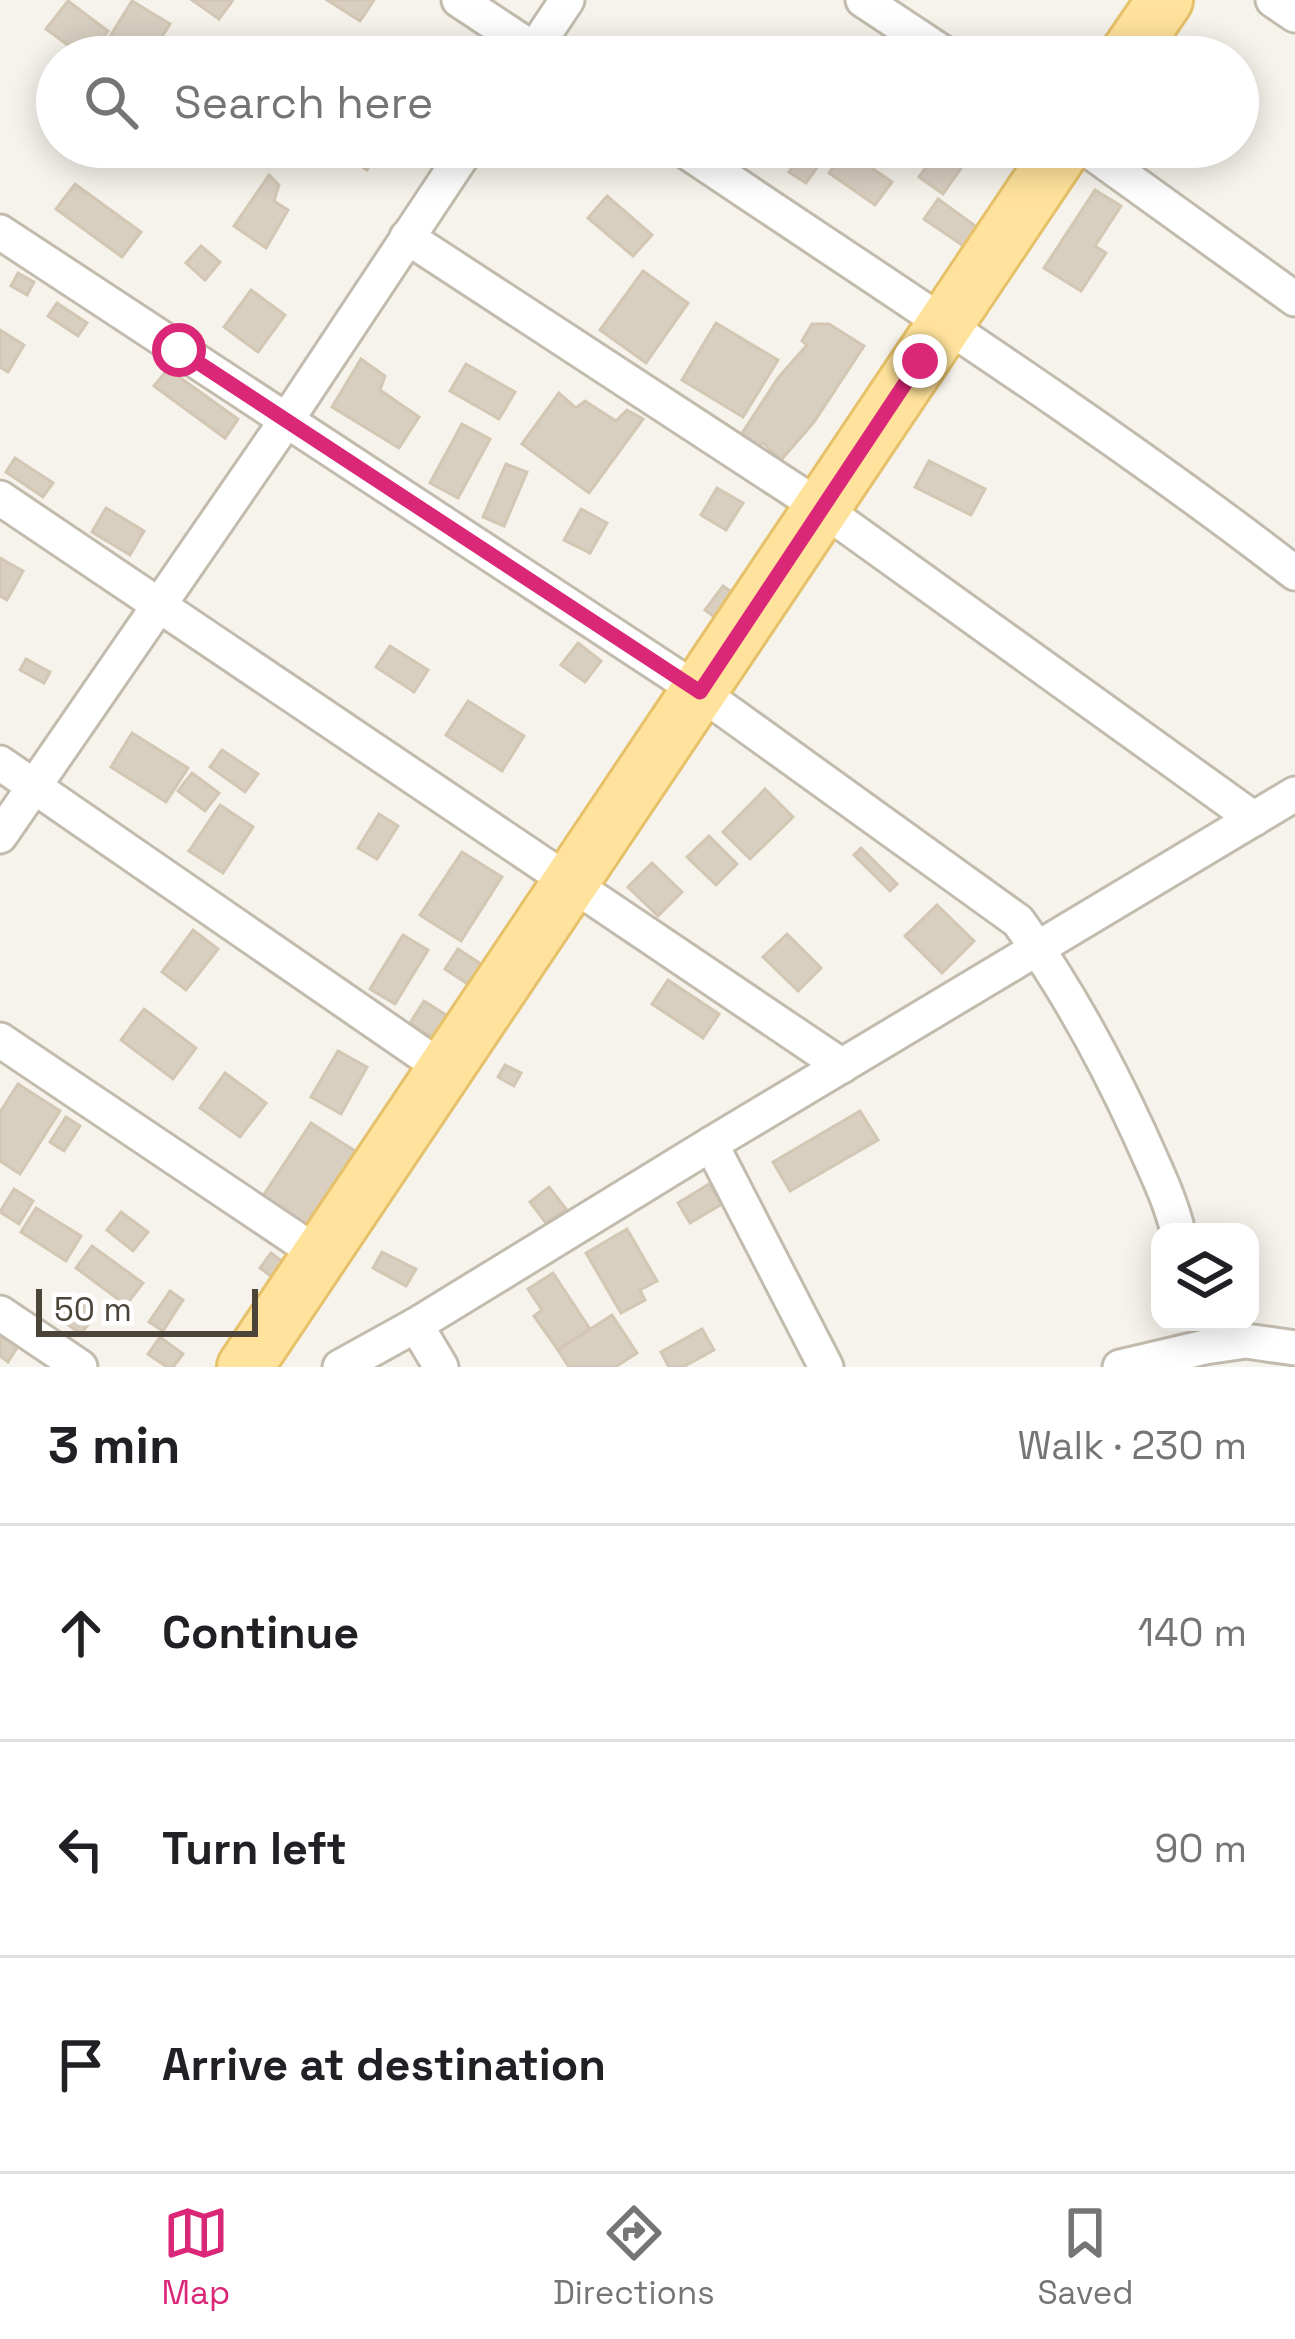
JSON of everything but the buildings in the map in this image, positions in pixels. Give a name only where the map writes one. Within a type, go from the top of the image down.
[{"type":"main road","points":[[1140,36],[1165,0]]},
{"type":"main road","points":[[245,1367],[1050,168]]},
{"type":"street","points":[[459,0],[510,36]]},
{"type":"street","points":[[546,36],[567,0]]},
{"type":"street","points":[[863,0],[917,36]]},
{"type":"street","points":[[1273,0],[1295,15]]},
{"type":"street","points":[[0,836],[454,168]]},
{"type":"street","points":[[711,168],[1228,521],[1295,572]]},
{"type":"street","points":[[1113,168],[1295,299]]},
{"type":"street","points":[[0,232],[700,692],[1018,922],[1114,1079],[1176,1223]]},
{"type":"street","points":[[407,237],[823,508],[1254,819]]},
{"type":"street","points":[[0,498],[842,1066]]},
{"type":"street","points":[[0,763],[445,1070]]},
{"type":"street","points":[[340,1367],[1295,794]]},
{"type":"street","points":[[0,1040],[320,1255]]},
{"type":"street","points":[[711,1144],[826,1367]]},
{"type":"street","points":[[0,1313],[80,1367]]},
{"type":"street","points":[[416,1325],[441,1367]]},
{"type":"street","points":[[1120,1367],[1246,1341],[1295,1348]]},
{"type":"route","points":[[179,350],[700,692],[920,361]]}]
